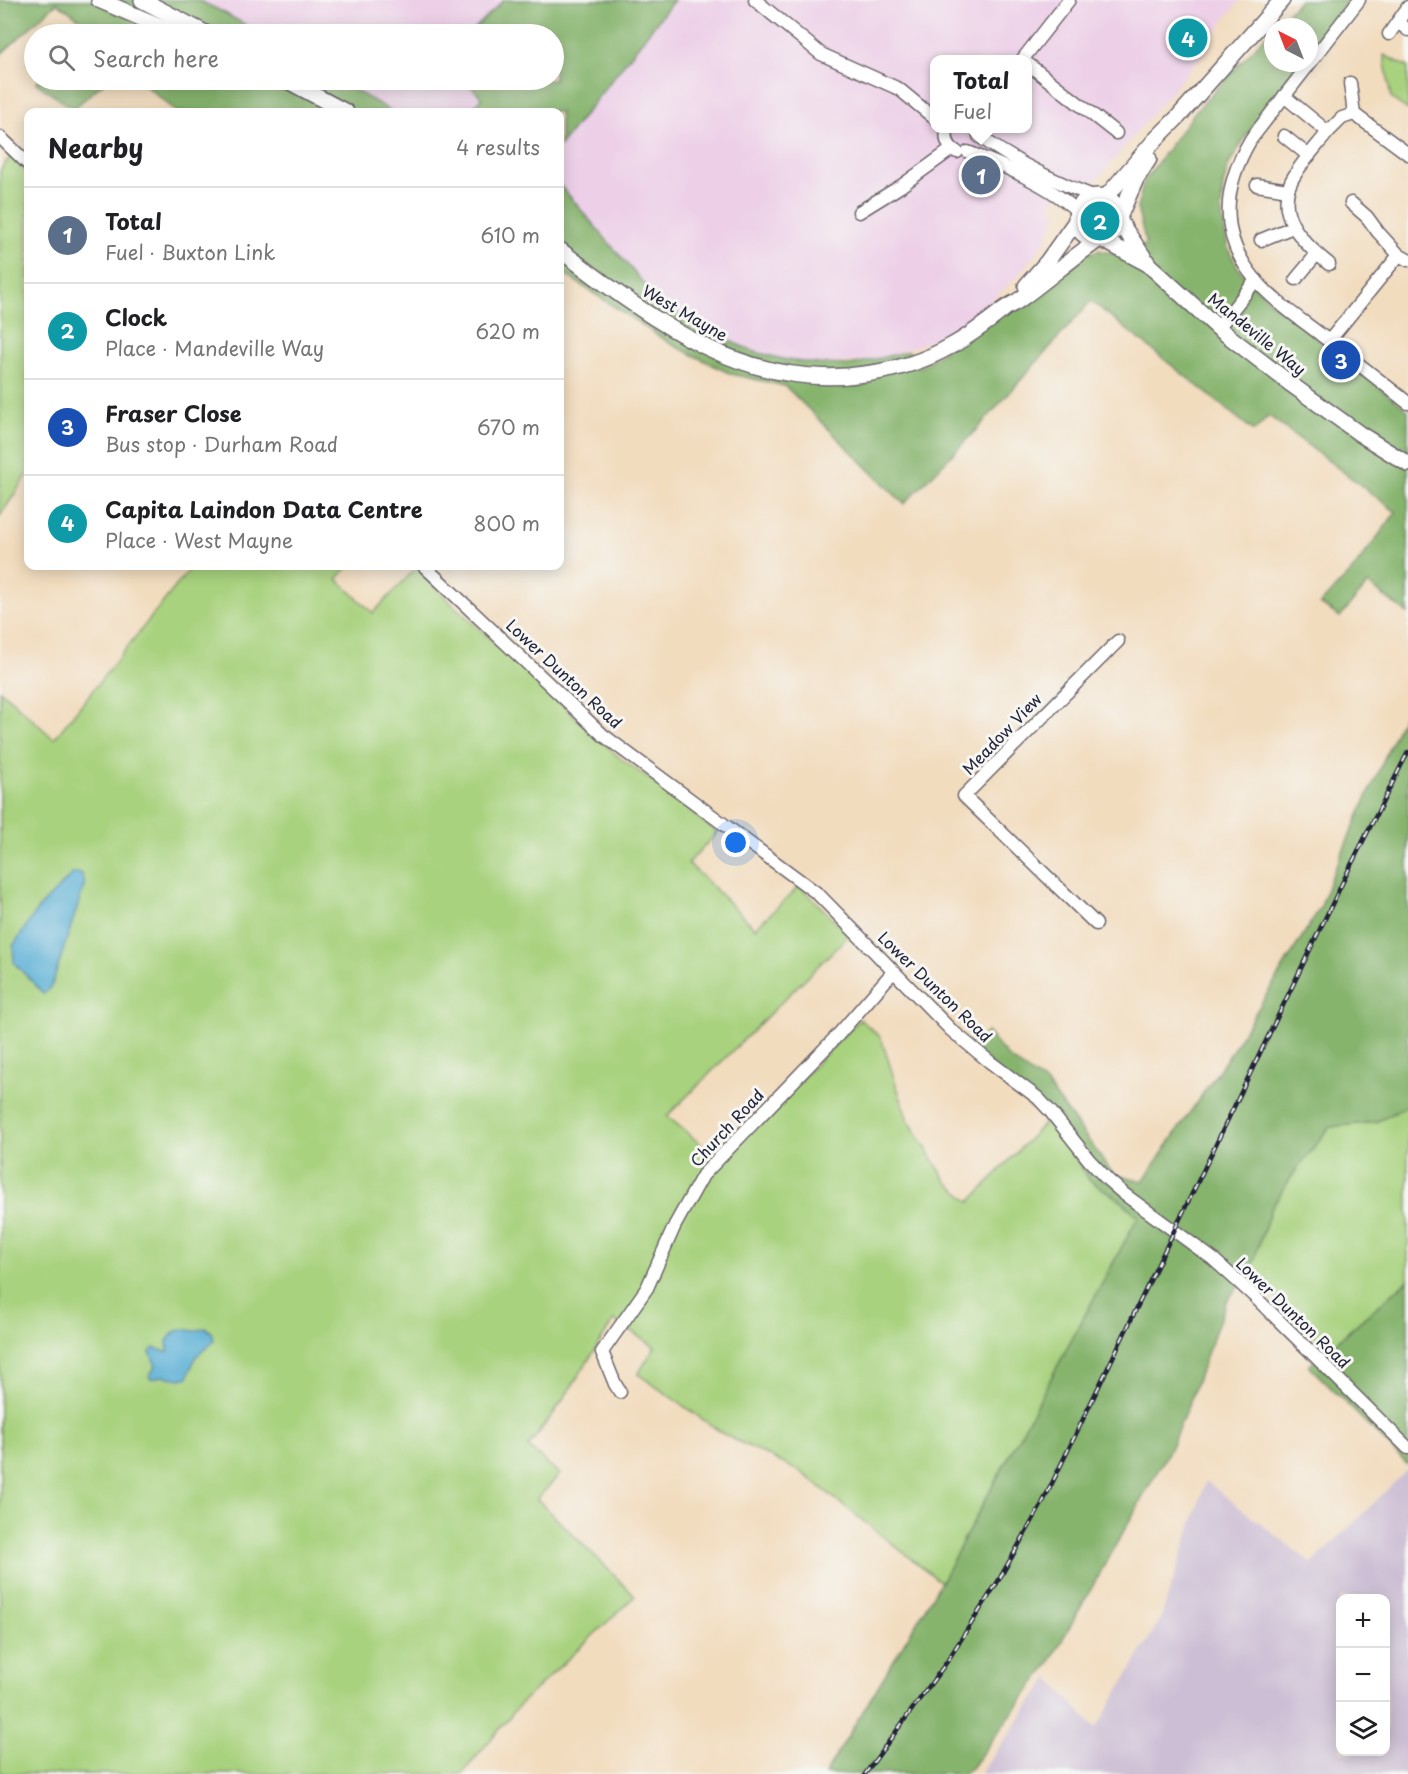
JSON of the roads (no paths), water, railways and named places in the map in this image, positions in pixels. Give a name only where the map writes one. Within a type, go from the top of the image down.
[{"type":"main road","points":[[99,0],[154,24]]},
{"type":"main road","points":[[119,0],[160,24]]},
{"type":"main road","points":[[142,0],[188,24]]},
{"type":"main road","points":[[1100,197],[1179,117],[1282,0]]},
{"type":"main road","points":[[305,90],[338,108]]},
{"type":"main road","points":[[1120,219],[1116,204],[1100,197],[1086,199],[1080,204],[1076,216],[1078,227],[1086,237],[1100,240],[1114,234],[1120,219],[1136,179],[1179,117]]},
{"type":"main road","name":"West Mayne","points":[[1006,308],[1047,262],[1076,216]]},
{"type":"main road","name":"Mandeville Way","points":[[1120,219],[1149,265]]},
{"type":"main road","name":"Mandeville Way","points":[[1100,240],[1149,265],[1218,328],[1360,434],[1408,464]]},
{"type":"main road","name":"West Mayne","points":[[564,253],[646,313],[700,345],[742,363],[763,369],[801,376],[851,376],[876,373],[915,362],[948,348],[1020,300],[1071,258],[1100,240]]},
{"type":"street","points":[[755,0],[821,54],[899,89],[930,115]]},
{"type":"street","points":[[1026,55],[1069,0]]},
{"type":"street","points":[[1359,0],[1241,155],[1229,194],[1228,214],[1235,246],[1247,268],[1270,295],[1408,403]]},
{"type":"street","points":[[1389,34],[1403,26],[1408,7]]},
{"type":"street","points":[[1032,67],[1116,133]]},
{"type":"street","points":[[1350,83],[1354,114],[1408,154]]},
{"type":"street","points":[[1284,96],[1328,132]]},
{"type":"street","points":[[1329,264],[1293,227],[1287,212],[1286,201],[1296,171],[1342,118],[1354,114]]},
{"type":"street","points":[[947,133],[947,141],[952,149],[961,153],[968,152],[1006,168],[1062,198],[1076,216]]},
{"type":"street","points":[[968,152],[975,146],[978,133]]},
{"type":"street","points":[[979,133],[1013,158],[1064,186],[1100,197]]},
{"type":"street","points":[[1284,136],[1309,156]]},
{"type":"street","points":[[0,137],[24,160]]},
{"type":"street","points":[[859,213],[952,149]]},
{"type":"street","points":[[1257,185],[1288,190]]},
{"type":"street","points":[[1329,341],[1404,258],[1378,232],[1367,217],[1351,203]]},
{"type":"street","points":[[1261,240],[1293,227]]},
{"type":"street","points":[[1296,279],[1317,254]]},
{"type":"street","points":[[1218,328],[1256,280]]},
{"type":"street","name":"Lower Dunton Road","points":[[428,570],[603,735],[818,894],[931,1011],[965,1042],[1038,1098],[1108,1180],[1227,1271],[1408,1448]]},
{"type":"street","name":"Meadow View","points":[[1096,924],[964,796],[1118,641]]},
{"type":"street","name":"Church Road","points":[[620,1392],[602,1352],[647,1288],[675,1226],[703,1175],[837,1035],[893,972]]},
{"type":"water","points":[[73,873],[81,873],[85,883],[52,985],[44,994],[14,963],[13,946],[37,910]]},
{"type":"water","points":[[205,1328],[212,1332],[214,1340],[197,1356],[188,1377],[181,1379],[163,1376],[151,1379],[149,1376],[156,1366],[150,1352],[154,1348],[168,1352],[167,1341],[174,1332],[183,1329],[194,1331]]},
{"type":"railway","points":[[865,1774],[946,1663],[997,1583],[1042,1504],[1350,867],[1408,752]]},
{"type":"place","name":"Capita Laindon Data Centre","points":[[1188,38]]},
{"type":"place","name":"Total","points":[[981,175]]},
{"type":"place","name":"Clock","points":[[1100,221]]},
{"type":"place","name":"Fraser Close","points":[[1341,360]]}]
